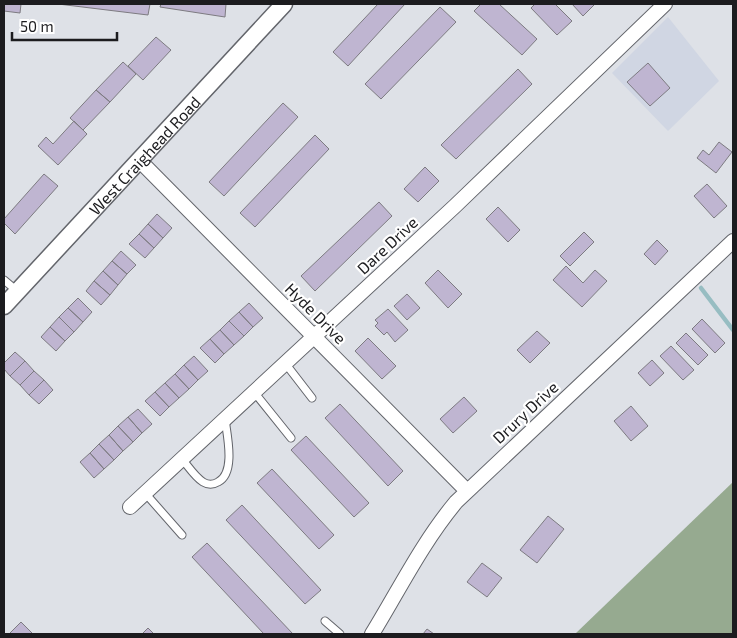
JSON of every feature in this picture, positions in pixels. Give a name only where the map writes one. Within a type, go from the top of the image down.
[{"type":"street","name":"West Craighead Road","points":[[4,306],[284,4]]},
{"type":"street","name":"Dare Drive","points":[[130,508],[454,206],[665,4]]},
{"type":"street","name":"Hyde Drive","points":[[140,161],[467,491]]},
{"type":"street","name":"Drury Drive","points":[[372,634],[416,558],[440,522],[467,491],[733,241]]},
{"type":"lane","points":[[4,280],[17,292]]},
{"type":"lane","points":[[285,363],[312,398]]},
{"type":"lane","points":[[254,392],[291,438]]},
{"type":"lane","points":[[182,459],[201,481],[206,484],[221,481],[228,470],[229,459],[225,419]]},
{"type":"lane","points":[[145,493],[182,535]]},
{"type":"lane","points":[[325,621],[340,634]]},
{"type":"shaded area","points":[[668,17],[719,81],[668,131],[612,73]]},
{"type":"green space","points":[[733,482],[733,634],[575,634]]},
{"type":"building","points":[[4,4],[21,4],[20,13],[4,11]]},
{"type":"building","points":[[58,4],[150,4],[148,15]]},
{"type":"building","points":[[161,4],[226,4],[225,17],[160,7]]},
{"type":"building","points":[[378,4],[405,4],[348,66],[333,52]]},
{"type":"building","points":[[481,4],[499,4],[537,39],[522,55],[474,11]]},
{"type":"building","points":[[535,4],[555,4],[572,21],[557,35],[531,8]]},
{"type":"building","points":[[572,4],[595,4],[583,16]]},
{"type":"building","points":[[440,7],[456,22],[381,99],[365,84]]},
{"type":"building","points":[[156,37],[171,50],[143,80],[128,66]]},
{"type":"building","points":[[123,62],[136,74],[110,102],[96,90]]},
{"type":"building","points":[[648,63],[670,88],[650,106],[627,82]]},
{"type":"building","points":[[518,69],[532,84],[456,159],[441,145]]},
{"type":"building","points":[[96,90],[110,102],[83,130],[70,118]]},
{"type":"building","points":[[283,103],[298,117],[224,196],[209,182]]},
{"type":"building","points":[[74,121],[87,134],[58,165],[38,146],[46,137],[53,144]]},
{"type":"building","points":[[315,135],[329,149],[255,227],[240,213]]},
{"type":"building","points":[[719,142],[732,152],[716,173],[697,158],[703,150],[709,155]]},
{"type":"building","points":[[425,167],[439,181],[418,202],[404,189]]},
{"type":"building","points":[[44,174],[58,186],[15,234],[4,223],[4,219]]},
{"type":"building","points":[[707,184],[727,206],[714,218],[694,196]]},
{"type":"building","points":[[379,202],[392,216],[315,291],[301,276]]},
{"type":"building","points":[[498,207],[520,230],[508,242],[486,219]]},
{"type":"building","points":[[157,214],[172,228],[163,238],[148,224]]},
{"type":"building","points":[[148,224],[163,238],[154,248],[139,234]]},
{"type":"building","points":[[584,232],[594,242],[570,266],[560,256]]},
{"type":"building","points":[[139,234],[154,248],[145,258],[129,244]]},
{"type":"building","points":[[657,240],[668,251],[655,265],[644,254]]},
{"type":"building","points":[[121,251],[136,265],[127,274],[112,261]]},
{"type":"building","points":[[112,261],[127,274],[118,285],[103,271]]},
{"type":"building","points":[[566,266],[583,283],[595,270],[607,281],[582,307],[553,280]]},
{"type":"building","points":[[438,270],[462,294],[448,308],[425,283]]},
{"type":"building","points":[[103,271],[118,285],[110,295],[94,281]]},
{"type":"building","points":[[94,281],[110,295],[101,305],[86,291]]},
{"type":"building","points":[[407,294],[420,308],[407,320],[394,306]]},
{"type":"building","points":[[78,298],[92,312],[83,322],[68,308]]},
{"type":"building","points":[[249,303],[263,318],[253,327],[239,312]]},
{"type":"building","points":[[68,308],[83,322],[74,332],[59,317]]},
{"type":"building","points":[[388,309],[408,330],[395,342],[387,332],[384,335],[375,326],[378,323],[375,320]]},
{"type":"building","points":[[239,312],[253,327],[244,336],[229,321]]},
{"type":"building","points":[[59,317],[74,332],[65,341],[50,327]]},
{"type":"building","points":[[702,319],[725,343],[715,353],[692,329]]},
{"type":"building","points":[[229,321],[244,336],[234,345],[220,330]]},
{"type":"building","points":[[50,327],[65,341],[56,351],[41,337]]},
{"type":"building","points":[[220,330],[234,345],[224,354],[210,339]]},
{"type":"building","points":[[537,331],[550,343],[530,363],[517,350]]},
{"type":"building","points":[[686,333],[708,355],[698,365],[676,343]]},
{"type":"building","points":[[368,338],[396,366],[382,379],[355,351]]},
{"type":"building","points":[[210,339],[224,354],[215,363],[200,348]]},
{"type":"building","points":[[671,346],[694,370],[683,380],[660,356]]},
{"type":"building","points":[[15,352],[25,361],[10,376],[4,369],[4,363]]},
{"type":"building","points":[[194,356],[208,371],[198,380],[184,365]]},
{"type":"building","points":[[652,360],[664,373],[650,386],[638,373]]},
{"type":"building","points":[[25,361],[34,371],[20,385],[10,376]]},
{"type":"building","points":[[184,365],[198,380],[189,389],[175,374]]},
{"type":"building","points":[[34,371],[44,380],[29,395],[20,385]]},
{"type":"building","points":[[175,374],[189,389],[179,398],[165,383]]},
{"type":"building","points":[[44,380],[53,390],[39,404],[29,395]]},
{"type":"building","points":[[165,383],[179,398],[169,407],[155,392]]},
{"type":"building","points":[[155,392],[169,407],[160,416],[145,401]]},
{"type":"building","points":[[464,397],[477,411],[453,433],[440,419]]},
{"type":"building","points":[[340,404],[403,471],[388,486],[325,418]]},
{"type":"building","points":[[631,406],[648,426],[631,441],[614,421]]},
{"type":"building","points":[[138,409],[152,424],[142,433],[128,417]]},
{"type":"building","points":[[128,417],[142,433],[133,442],[118,426]]},
{"type":"building","points":[[118,426],[133,442],[123,451],[109,435]]},
{"type":"building","points":[[109,435],[123,451],[114,460],[99,444]]},
{"type":"building","points":[[306,436],[369,503],[354,517],[291,450]]},
{"type":"building","points":[[99,444],[114,460],[104,469],[90,453]]},
{"type":"building","points":[[90,453],[104,469],[94,478],[80,462]]},
{"type":"building","points":[[272,469],[334,535],[319,549],[257,483]]},
{"type":"building","points":[[242,505],[321,590],[305,604],[226,520]]},
{"type":"building","points":[[548,516],[564,529],[537,563],[520,550]]},
{"type":"building","points":[[207,543],[293,634],[264,634],[192,557]]},
{"type":"building","points":[[482,563],[502,578],[487,597],[467,582]]},
{"type":"building","points":[[21,622],[33,634],[9,634]]},
{"type":"building","points":[[148,628],[154,634],[142,634]]},
{"type":"building","points":[[427,629],[434,634],[423,634]]},
{"type":"waterway","points":[[701,288],[733,330]]}]
